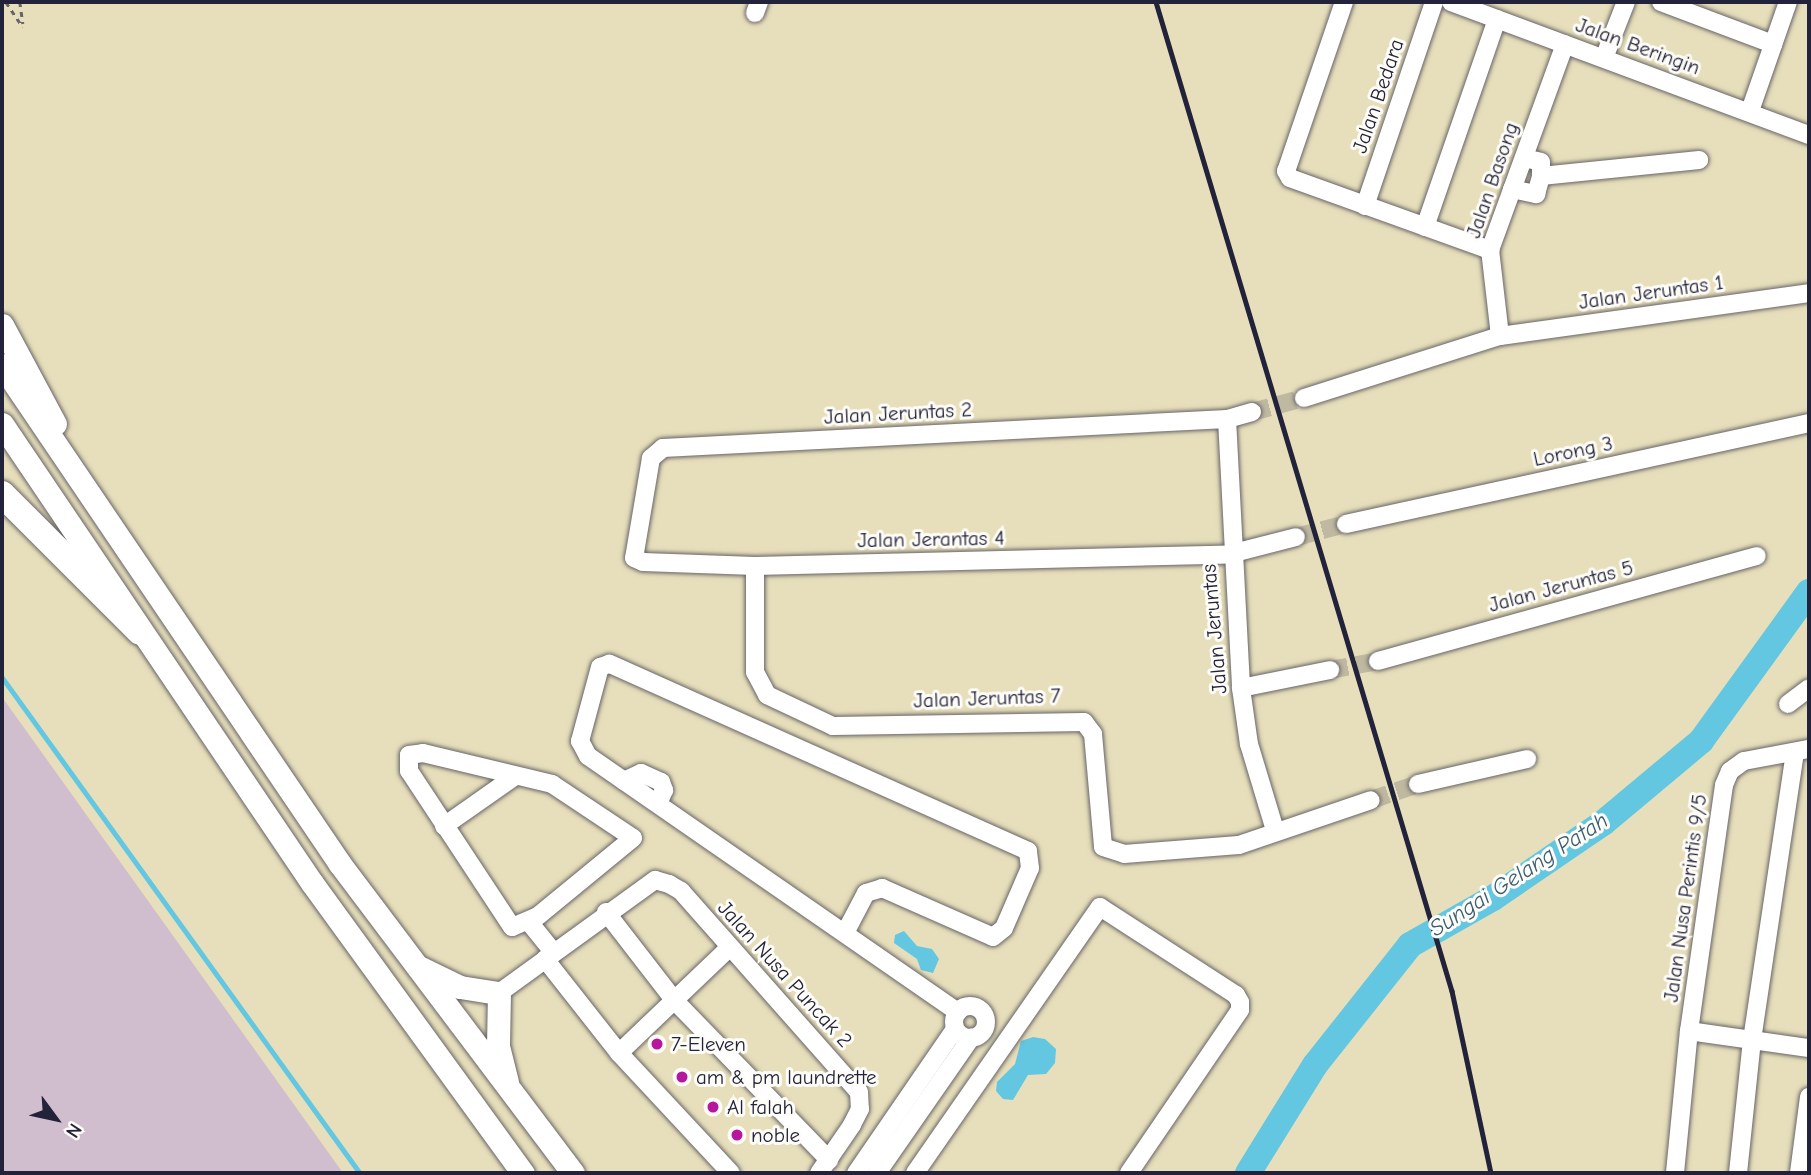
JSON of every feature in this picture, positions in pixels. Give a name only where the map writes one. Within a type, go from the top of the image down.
[{"type":"highway","points":[[2,494],[140,632]]},
{"type":"main road","points":[[2,325],[113,532]]},
{"type":"main road","points":[[2,365],[340,864],[573,1173]]},
{"type":"main road","points":[[2,424],[140,632],[407,1017],[523,1173]]},
{"type":"main road","points":[[416,965],[460,987],[499,993],[498,1046],[509,1091]]},
{"type":"street","points":[[1343,2],[1286,171],[1299,184],[1490,250]]},
{"type":"street","name":"Jalan Bedara","points":[[1365,206],[1434,2]]},
{"type":"street","name":"Jalan Beringin","points":[[1451,2],[1809,135]]},
{"type":"street","points":[[1604,58],[1626,2]]},
{"type":"street","points":[[1661,2],[1773,44]]},
{"type":"street","points":[[1749,111],[1788,2]]},
{"type":"street","points":[[1425,227],[1497,19]]},
{"type":"street","name":"Jalan Basong","points":[[1500,337],[1490,250],[1565,44]]},
{"type":"street","points":[[1513,189],[1536,194],[1541,176],[1541,162],[1524,158]]},
{"type":"street","points":[[1541,176],[1699,160]]},
{"type":"street","name":"Jalan Jeruntas 1","points":[[1500,337],[1809,293]]},
{"type":"street","points":[[1304,398],[1500,337]]},
{"type":"street","name":"Jalan Jeruntas 2","points":[[634,558],[651,458],[663,449],[1227,419],[1252,412]]},
{"type":"street","name":"Jalan Jeruntas","points":[[1227,419],[1230,554],[1241,688],[1249,744],[1275,830]]},
{"type":"street","name":"Lorong 3","points":[[1346,524],[1809,422]]},
{"type":"street","points":[[1230,554],[1296,537]]},
{"type":"street","name":"Jalan Jerantas 4","points":[[634,558],[643,562],[755,566],[1230,554]]},
{"type":"street","name":"Jalan Jeruntas 5","points":[[1378,661],[1757,556]]},
{"type":"street","name":"Jalan Jeruntas 7","points":[[755,566],[755,672],[767,695],[832,726],[1073,719],[1084,722],[1093,734],[1103,847],[1124,854],[1239,845],[1275,830]]},
{"type":"street","points":[[845,933],[866,893],[882,888],[985,936],[999,934],[1030,868],[1028,851],[609,664],[600,667],[595,676],[580,741],[588,756],[624,781],[641,773],[661,782],[664,790],[658,804],[845,933],[957,1020],[971,1038]]},
{"type":"street","points":[[1241,688],[1331,670]]},
{"type":"street","points":[[1788,704],[1809,688]]},
{"type":"street","points":[[1738,1173],[1752,1040],[1802,751]]},
{"type":"street","name":"Jalan Nusa Perintis 9/5","points":[[1675,1173],[1689,1031],[1724,785],[1730,771],[1744,761],[1802,751]]},
{"type":"street","points":[[422,752],[514,777],[552,783],[633,838],[533,919],[519,927],[508,924],[444,826],[409,771],[410,755],[422,752]]},
{"type":"street","points":[[1418,784],[1527,759]]},
{"type":"street","points":[[444,826],[514,777]]},
{"type":"street","points":[[1275,830],[1371,800]]},
{"type":"street","name":"Jalan Nusa Puncak 2","points":[[606,912],[655,880],[681,891],[728,949],[859,1092],[860,1109],[824,1167]]},
{"type":"street","points":[[915,1173],[1100,907],[1236,995],[1240,1002],[1240,1010],[1129,1173]]},
{"type":"street","points":[[499,993],[606,912],[674,1000],[824,1167]]},
{"type":"street","points":[[533,919],[552,953],[619,1053],[731,1173]]},
{"type":"street","points":[[619,1053],[728,949]]},
{"type":"street","points":[[968,1007],[982,1013],[984,1029],[971,1038],[866,1171],[957,1020],[968,1007]]},
{"type":"street","points":[[1689,1031],[1809,1048]]},
{"type":"street","points":[[1799,1173],[1809,1097]]},
{"type":"path","points":[[6,2],[23,27],[20,2]]},
{"type":"shaded area","points":[[2,697],[343,1173],[2,1173]]},
{"type":"water","points":[[904,931],[917,946],[932,949],[939,959],[933,973],[921,970],[917,959],[894,943],[895,935]]},
{"type":"water","points":[[1033,1037],[1045,1039],[1056,1049],[1055,1063],[1046,1074],[1028,1075],[1013,1100],[1003,1099],[996,1091],[997,1082],[1015,1064],[1021,1041]]},
{"type":"waterway","name":"Sungai Gelang Patah","points":[[1248,1173],[1315,1065],[1410,945],[1493,898],[1603,823],[1701,741],[1809,592]]},
{"type":"waterway","points":[[2,677],[360,1173]]},
{"type":"tunnel","points":[[1252,412],[1304,398]]},
{"type":"tunnel","points":[[1296,537],[1346,524]]},
{"type":"tunnel","points":[[1330,670],[1378,661]]},
{"type":"tunnel","points":[[1371,800],[1418,784]]},
{"type":"railway","points":[[1156,2],[1452,991],[1491,1173]]},
{"type":"place","name":"7-Eleven","points":[[657,1044]]},
{"type":"place","name":"am & pm laundrette","points":[[682,1077]]},
{"type":"place","name":"Al falah","points":[[713,1107]]},
{"type":"place","name":"noble","points":[[737,1135]]}]
